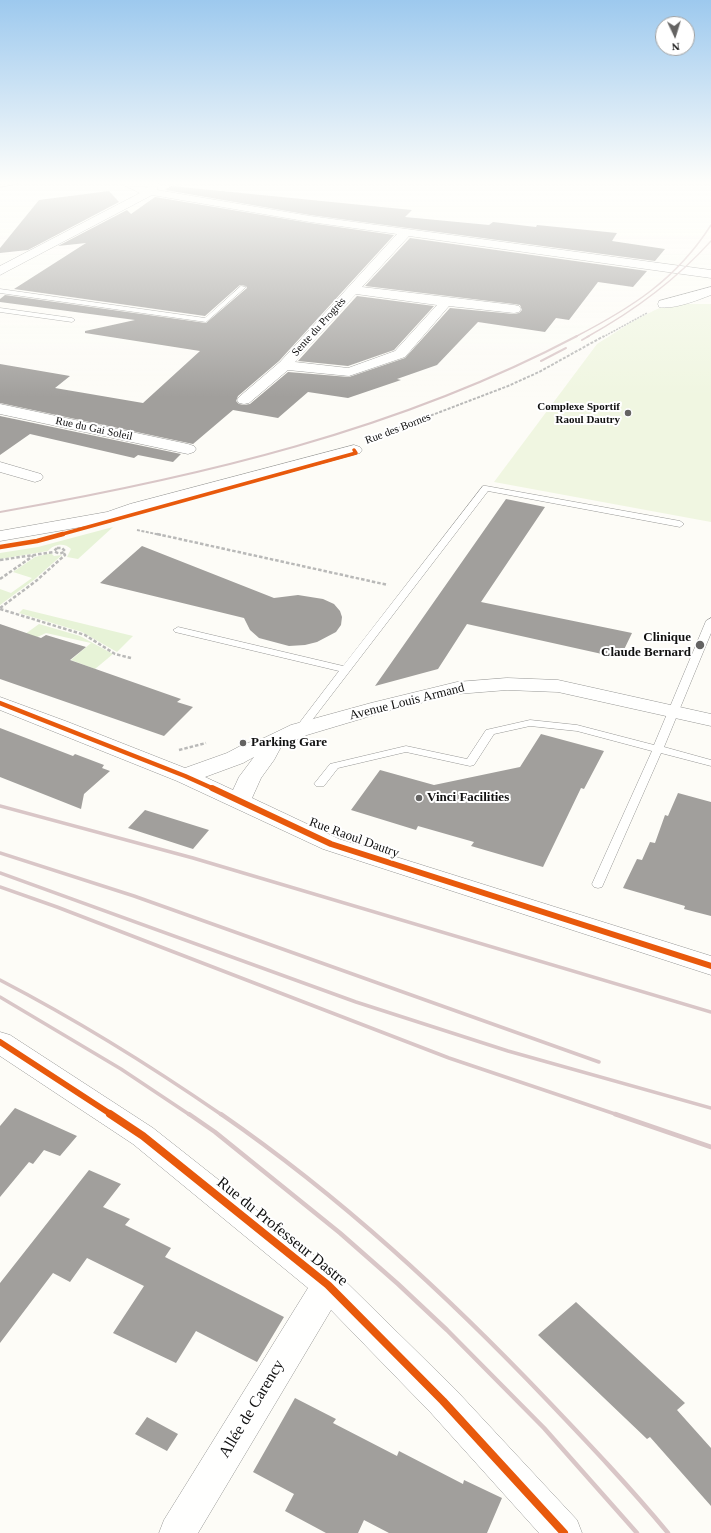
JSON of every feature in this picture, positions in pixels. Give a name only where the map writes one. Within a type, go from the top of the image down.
[{"type":"street","points":[[0,272],[33,254]]},
{"type":"street","name":"Sente du Progrès","points":[[244,400],[286,365],[386,254]]},
{"type":"street","points":[[562,254],[711,274]]},
{"type":"street","points":[[353,290],[514,309]]},
{"type":"street","points":[[664,304],[687,300],[711,291]]},
{"type":"street","points":[[286,365],[349,372],[400,354],[446,302]]},
{"type":"street","name":"Rue du Gai Soleil","points":[[0,409],[188,449]]},
{"type":"street","name":"Rue des Bornes","points":[[0,536],[110,517],[136,508],[354,450]]},
{"type":"street","points":[[0,467],[36,477]]},
{"type":"street","name":"Avenue Louis Armand","points":[[185,776],[272,743],[299,730],[378,707],[457,688],[507,684],[558,686],[711,720]]},
{"type":"street","name":"Rue Raoul Dautry","points":[[0,703],[185,776],[331,844],[711,966]]},
{"type":"street","points":[[239,802],[250,777],[263,760],[272,743]]},
{"type":"street","name":"Rue du Professeur Dastre","points":[[0,1042],[143,1136],[328,1285],[443,1401],[564,1533]]},
{"type":"street","name":"Allée de Carency","points":[[177,1533],[328,1285]]},
{"type":"lane","points":[[0,291],[206,320],[243,288]]},
{"type":"lane","points":[[0,310],[72,320]]},
{"type":"lane","points":[[299,730],[486,488],[680,524]]},
{"type":"lane","points":[[598,884],[658,749],[711,621]]},
{"type":"lane","points":[[178,630],[346,670]]},
{"type":"lane","points":[[320,784],[334,766],[406,749],[470,763],[490,732],[530,723],[577,728],[711,763]]},
{"type":"path","points":[[134,529],[394,586]]},
{"type":"path","points":[[0,609],[36,581],[65,555],[63,552],[65,550],[62,548],[56,549],[54,552]]},
{"type":"path","points":[[0,560],[63,552]]},
{"type":"path","points":[[0,579],[33,556]]},
{"type":"path","points":[[0,609],[85,635],[115,654],[131,658]]},
{"type":"green space","name":"Complexe Sportif Raoul Dautry","points":[[670,304],[711,304],[711,522],[494,482],[597,344],[630,323]]},
{"type":"green space","points":[[113,527],[78,559],[67,557],[71,549],[66,545],[56,545],[48,551],[0,559],[0,553],[38,547]]},
{"type":"green space","points":[[51,553],[54,556],[62,555],[35,579],[0,605],[0,589],[11,593],[32,578],[13,572],[35,557]]},
{"type":"green space","points":[[23,609],[133,636],[117,652],[82,632],[19,613]]},
{"type":"green space","points":[[39,624],[80,636],[113,654],[95,669],[71,660],[91,643],[46,633],[27,642],[17,640]]},
{"type":"building","points":[[70,254],[377,254],[279,361],[238,396],[236,401],[239,404],[244,405],[250,404],[288,372],[349,377],[405,358],[450,308],[514,314],[519,313],[522,310],[520,305],[514,304],[365,286],[395,254],[522,254],[647,271],[633,287],[598,282],[569,320],[556,318],[545,332],[478,322],[437,365],[397,379],[401,380],[348,398],[308,392],[278,418],[233,410],[193,444],[0,403],[0,364],[70,376],[55,388],[143,403],[200,351],[85,333],[85,331],[135,320],[0,302],[0,299],[5,295],[206,323],[247,288],[246,286],[240,285],[205,316],[14,289]]},
{"type":"building","points":[[599,254],[661,254],[655,261]]},
{"type":"building","points":[[357,296],[434,306],[394,350],[348,366],[298,361]]},
{"type":"building","points":[[0,416],[181,454],[173,462],[138,455],[134,458],[30,434],[0,455]]},
{"type":"building","points":[[506,499],[545,507],[481,602],[632,633],[620,658],[467,624],[438,669],[375,686]]},
{"type":"building","points":[[142,546],[274,598],[298,595],[323,599],[334,604],[340,611],[342,617],[341,625],[336,632],[317,642],[305,645],[289,646],[259,638],[250,630],[244,618],[100,583]]},
{"type":"building","points":[[0,624],[41,638],[46,635],[86,647],[70,660],[181,699],[177,702],[193,707],[164,736],[0,679]]},
{"type":"building","points":[[0,728],[73,756],[75,754],[104,765],[102,768],[110,771],[84,794],[81,809],[0,777]]},
{"type":"building","name":"Vinci Facilities","points":[[541,734],[604,751],[584,789],[581,788],[543,867],[471,846],[474,842],[418,826],[416,830],[351,810],[380,770],[434,785],[520,767]]},
{"type":"building","points":[[678,793],[711,802],[711,916],[684,909],[685,906],[623,888],[637,859],[642,860],[650,842],[655,843],[665,815],[668,816]]},
{"type":"building","points":[[145,810],[209,830],[193,849],[128,828]]},
{"type":"building","points":[[15,1108],[77,1136],[60,1156],[44,1150],[33,1164],[29,1162],[0,1197],[0,1126]]},
{"type":"building","points":[[89,1170],[121,1184],[103,1207],[130,1219],[125,1225],[171,1248],[165,1257],[284,1317],[257,1362],[196,1331],[176,1363],[113,1333],[144,1286],[87,1258],[70,1282],[53,1273],[0,1343],[0,1283]]},
{"type":"building","points":[[576,1302],[685,1403],[677,1410],[711,1448],[711,1506],[650,1437],[647,1439],[538,1335]]},
{"type":"building","points":[[295,1398],[336,1419],[333,1423],[397,1456],[399,1451],[463,1484],[464,1480],[502,1498],[487,1533],[389,1533],[364,1520],[358,1533],[326,1533],[285,1511],[294,1494],[253,1472]]},
{"type":"building","points":[[147,1417],[178,1434],[167,1451],[135,1434]]},
{"type":"railway","points":[[575,337],[615,315],[651,291],[683,262],[690,254]]},
{"type":"railway","points":[[587,337],[637,306],[668,282],[699,254]]},
{"type":"railway","points":[[582,340],[589,336]]},
{"type":"railway","points":[[0,512],[148,483],[222,466],[368,424],[439,399],[509,369],[575,337]]},
{"type":"railway","points":[[541,361],[566,348]]},
{"type":"railway","points":[[0,806],[193,858],[711,1012]]},
{"type":"railway","points":[[0,853],[134,896],[599,1062]]},
{"type":"railway","points":[[0,873],[356,1002],[508,1051],[711,1108]]},
{"type":"railway","points":[[0,887],[57,907],[449,1058],[618,1115]]},
{"type":"railway","points":[[0,980],[113,1044],[222,1115]]},
{"type":"railway","points":[[0,997],[121,1069],[190,1115]]},
{"type":"railway","points":[[189,1114],[215,1132],[340,1233],[398,1284],[447,1330],[544,1428],[637,1533]]},
{"type":"railway","points":[[221,1114],[309,1179],[351,1213],[432,1285],[548,1401],[624,1482],[668,1533]]},
{"type":"railway","points":[[615,1114],[711,1147]]},
{"type":"cycle path","points":[[0,547],[37,541],[118,520],[356,453],[354,450]]},
{"type":"cycle path","points":[[0,703],[185,776],[331,844],[711,966]]},
{"type":"cycle path","points":[[0,1042],[143,1136],[328,1285],[443,1401],[564,1533]]},
{"type":"place","name":"Complexe Sportif Raoul Dautry","points":[[628,413]]},
{"type":"place","name":"Clinique Claude Bernard","points":[[700,645]]},
{"type":"place","name":"Parking Gare","points":[[243,743]]},
{"type":"place","name":"Vinci Facilities","points":[[419,798]]}]
